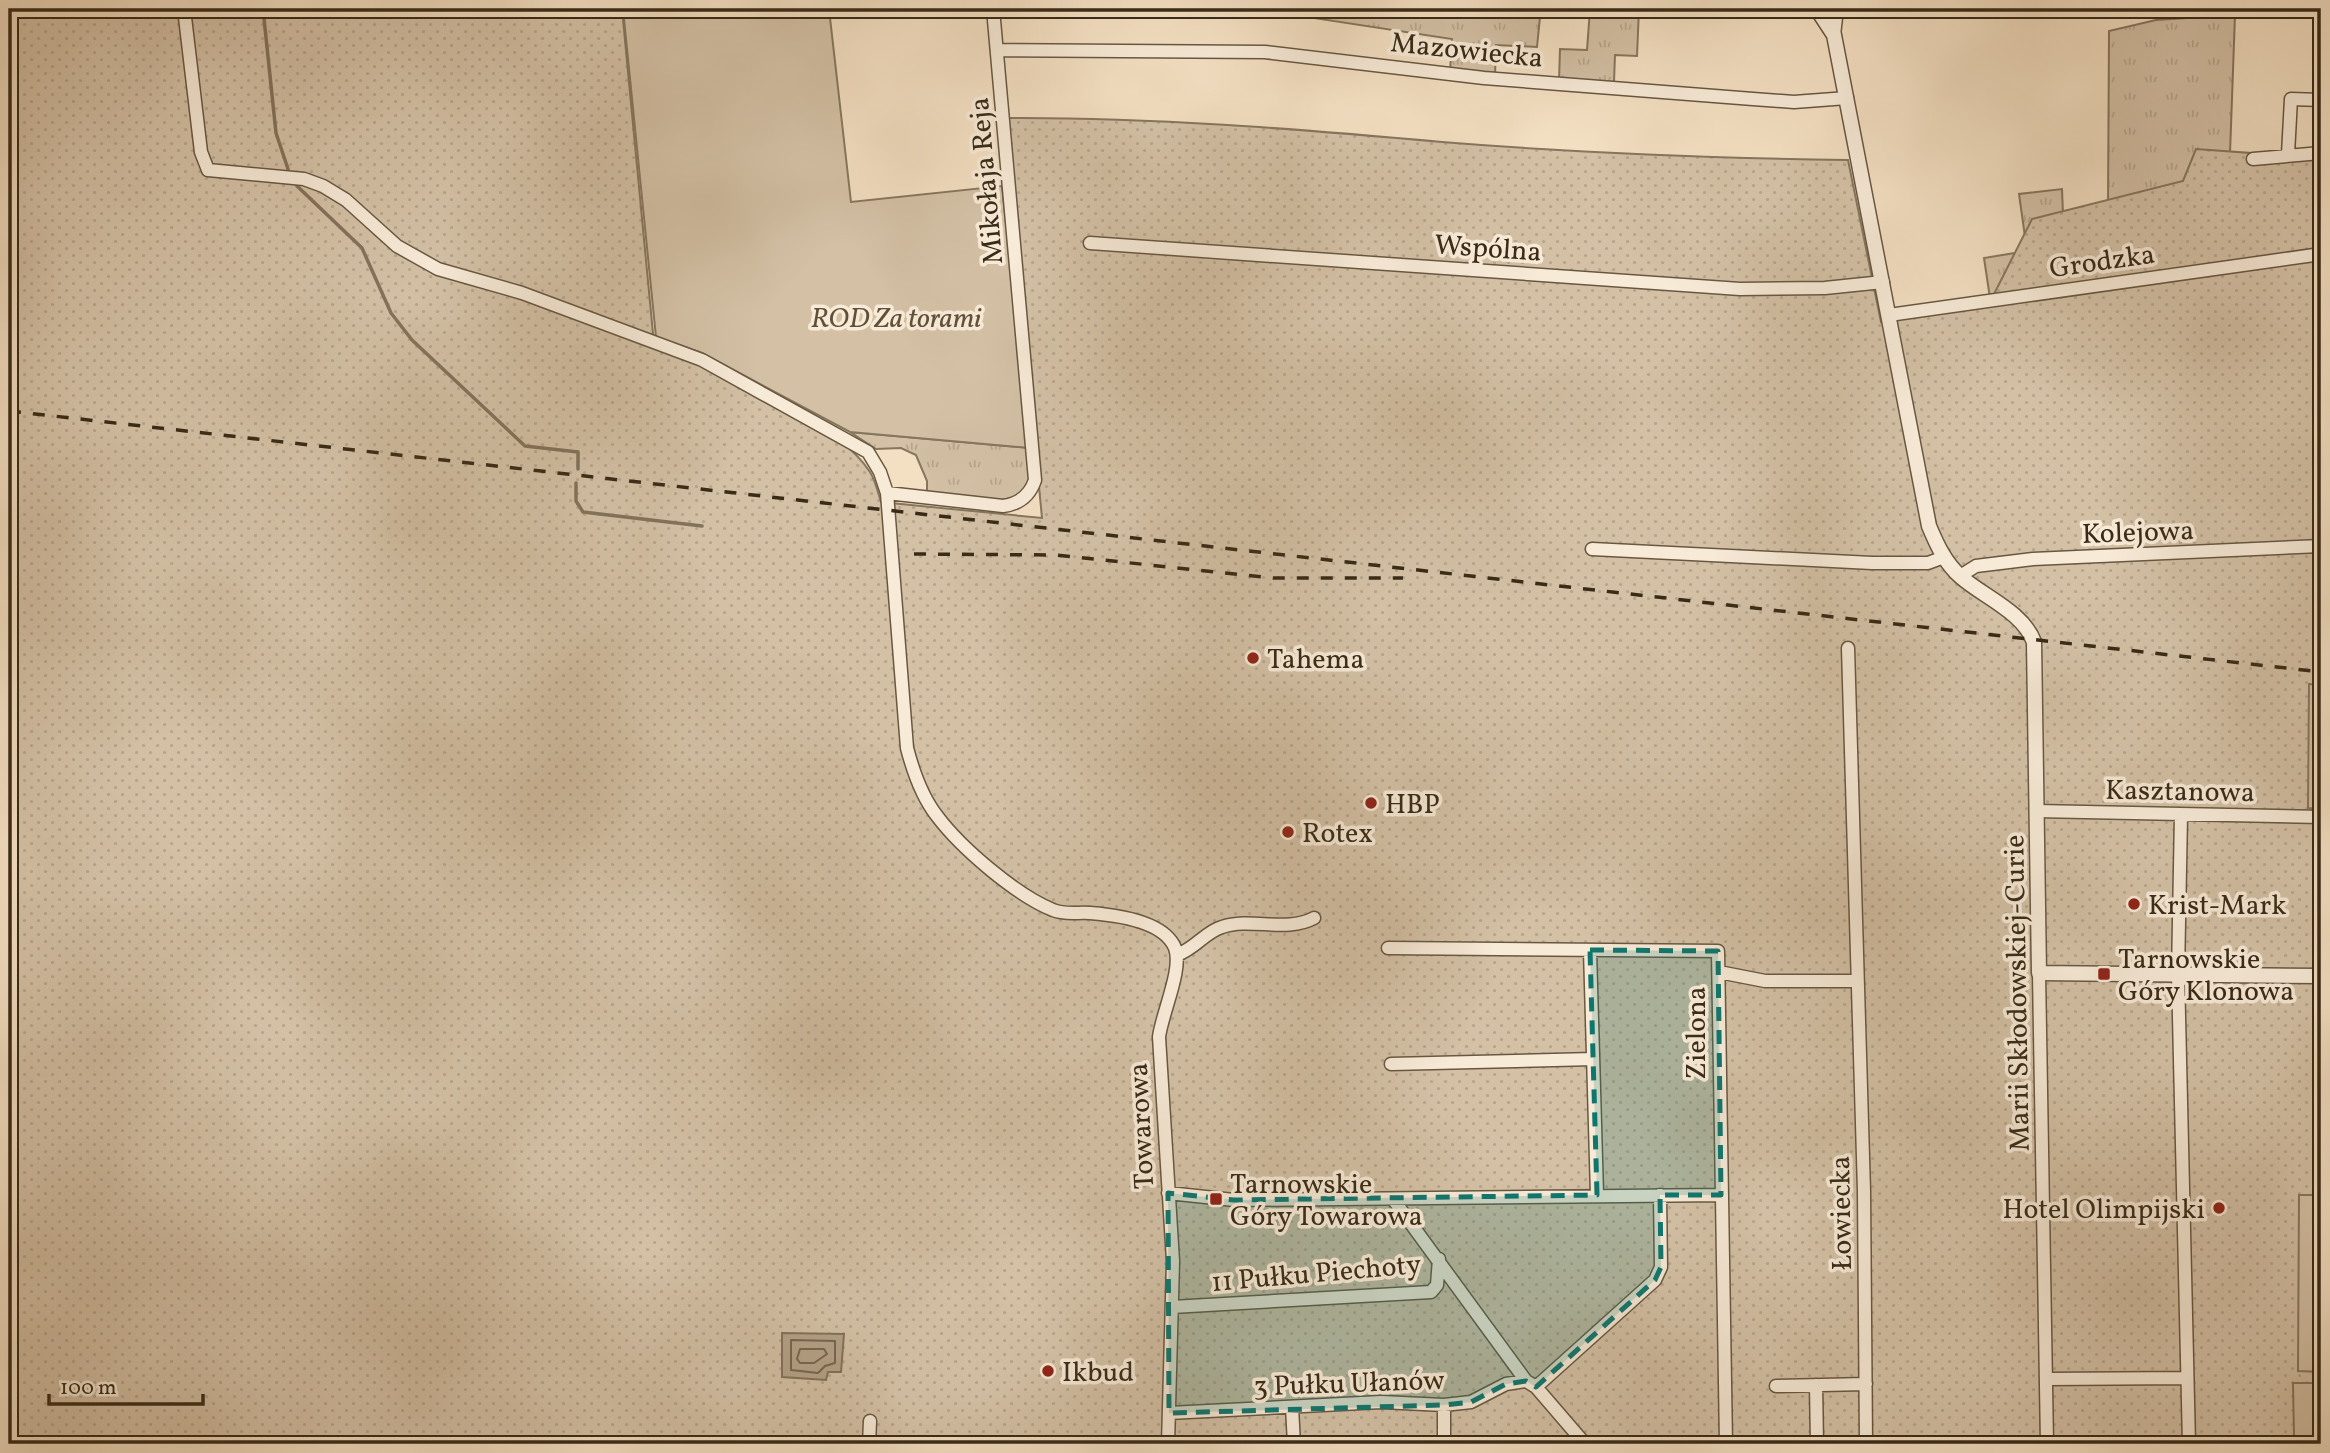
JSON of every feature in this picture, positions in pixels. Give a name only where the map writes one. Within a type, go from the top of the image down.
[{"type":"street","points":[[184,9],[201,152],[208,170],[304,179],[346,200],[397,246],[438,269],[522,293],[702,360],[868,452],[887,493],[904,733],[918,781],[935,813],[976,856],[1045,906],[1058,912],[1106,915],[1158,929],[1170,940],[1177,955],[1194,948],[1210,932],[1224,926],[1297,923],[1314,918]]},
{"type":"street","name":"Mikołaja Reja","points":[[887,493],[1013,505],[1032,488],[1035,480],[993,9]]},
{"type":"street","points":[[1817,9],[1834,35]]},
{"type":"street","points":[[1837,9],[1834,35],[1929,526],[1944,557],[1960,576]]},
{"type":"street","name":"Mazowiecka","points":[[997,50],[1265,52],[1485,78],[1794,102],[1847,98]]},
{"type":"street","points":[[2288,154],[2291,99],[2321,100]]},
{"type":"street","points":[[2253,159],[2321,153]]},
{"type":"street","name":"Wspólna","points":[[1090,243],[1740,289],[1825,288],[1883,282]]},
{"type":"street","name":"Grodzka","points":[[1889,316],[2321,254]]},
{"type":"street","name":"Kolejowa","points":[[1960,576],[1976,566],[2033,559],[2321,545]]},
{"type":"street","points":[[1592,549],[1872,563],[1928,563],[1944,557]]},
{"type":"street","name":"Marii Skłodowskiej-Curie","points":[[1960,576],[2023,624],[2034,642],[2047,1444]]},
{"type":"street","name":"Łowiecka","points":[[1848,648],[1864,1191],[1866,1444]]},
{"type":"street","name":"Kasztanowa","points":[[2037,811],[2321,817]]},
{"type":"street","points":[[2181,815],[2178,975],[2189,1444]]},
{"type":"street","name":"Zielona","points":[[1388,947],[1718,951],[1727,1444]]},
{"type":"street","points":[[1590,950],[1597,1195]]},
{"type":"street","name":"Towarowa","points":[[1168,1444],[1172,1307],[1159,1037],[1177,955]]},
{"type":"street","points":[[1719,972],[1765,981],[1857,981]]},
{"type":"street","points":[[2039,973],[2321,976]]},
{"type":"street","points":[[1391,1063],[1593,1059]]},
{"type":"street","points":[[1168,1193],[1234,1200],[1395,1203],[1597,1195],[1721,1195]]},
{"type":"street","points":[[1531,1384],[1655,1280],[1661,1267],[1660,1195]]},
{"type":"street","points":[[1395,1203],[1531,1384],[1585,1444]]},
{"type":"street","name":"11 Pułku Piechoty","points":[[1172,1307],[1431,1292],[1437,1285],[1439,1259]]},
{"type":"street","points":[[2047,1379],[2188,1378]]},
{"type":"street","name":"3 Pułku Ułanów","points":[[1169,1413],[1381,1402],[1444,1405],[1471,1402],[1506,1384],[1531,1384]]},
{"type":"street","points":[[1776,1386],[1866,1384]]},
{"type":"street","points":[[1816,1385],[1817,1444]]},
{"type":"street","points":[[1444,1405],[1444,1444]]},
{"type":"street","points":[[1292,1407],[1294,1444]]},
{"type":"street","points":[[869,1444],[870,1421]]},
{"type":"highlighted area","points":[[1590,950],[1718,951],[1721,1195],[1660,1195],[1661,1267],[1655,1280],[1536,1387],[1526,1381],[1506,1384],[1471,1402],[1444,1405],[1169,1413],[1168,1193],[1234,1200],[1597,1195]]},
{"type":"green space","points":[[9,9],[622,9],[654,344],[771,397],[830,432],[853,452],[870,472],[881,502],[1042,518],[1004,118],[1223,125],[1594,152],[1848,160],[1881,322],[1989,304],[2032,219],[2183,181],[2196,149],[2321,158],[2321,1444],[9,1444]]},
{"type":"green space","name":"ROD Za torami","points":[[623,9],[829,9],[851,202],[1002,186],[1030,448],[850,432],[702,353],[656,337]]},
{"type":"green space","points":[[1308,9],[1455,9],[1540,17],[1537,47],[1496,45],[1495,76],[1450,72],[1452,39],[1307,17]]},
{"type":"green space","points":[[1590,9],[1639,9],[1637,56],[1615,55],[1614,82],[1559,81],[1560,49],[1587,50]]},
{"type":"green space","points":[[2235,15],[2230,154],[1990,298],[1984,258],[2027,251],[2019,194],[2062,189],[2063,214],[2108,208],[2109,31],[2156,20]]},
{"type":"green space","points":[[850,432],[1030,448],[1030,482],[1025,491],[1006,499],[979,500],[927,495],[927,481],[916,455],[901,448],[876,449]]},
{"type":"green space","points":[[2309,684],[2321,685],[2321,809],[2308,808]]},
{"type":"green space","points":[[2299,1195],[2321,1195],[2321,1372],[2298,1371]]},
{"type":"green space","points":[[2293,1383],[2321,1383],[2321,1436],[2294,1436]]},
{"type":"water","points":[[782,1333],[844,1334],[841,1372],[828,1372],[826,1380],[782,1377]]},
{"type":"waterway","points":[[263,9],[276,133],[288,169]]},
{"type":"waterway","points":[[297,186],[362,248],[391,313],[412,340],[525,446],[578,452],[578,469]]},
{"type":"waterway","points":[[576,483],[576,501],[583,512],[702,526]]},
{"type":"railway","points":[[9,411],[2321,672]]},
{"type":"railway","points":[[914,554],[1055,555],[1273,578],[1403,578]]},
{"type":"place","name":"Tahema","points":[[1253,658]]},
{"type":"place","name":"HBP","points":[[1371,803]]},
{"type":"place","name":"Rotex","points":[[1288,832]]},
{"type":"place","name":"Krist-Mark","points":[[2134,904]]},
{"type":"place","name":"Tarnowskie Góry Klonowa","points":[[2104,974]]},
{"type":"place","name":"Tarnowskie Góry Towarowa","points":[[1216,1199]]},
{"type":"place","name":"Hotel Olimpijski","points":[[2219,1208]]},
{"type":"place","name":"Ikbud","points":[[1048,1371]]}]
